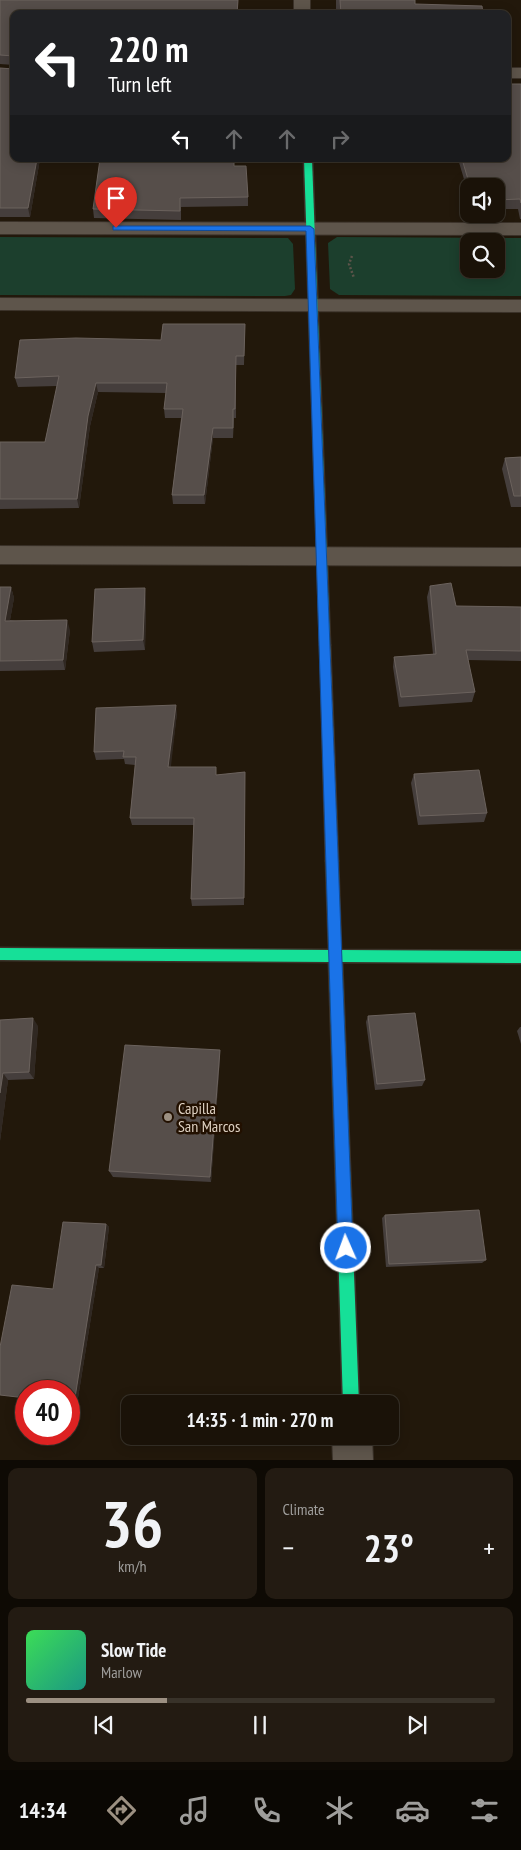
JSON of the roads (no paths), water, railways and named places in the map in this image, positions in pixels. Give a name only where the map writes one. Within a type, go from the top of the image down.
[{"type":"street","points":[[308,162],[351,1395]]},
{"type":"street","points":[[0,228],[521,229]]},
{"type":"street","points":[[0,304],[521,306]]},
{"type":"street","points":[[0,555],[521,557]]},
{"type":"street","points":[[0,954],[521,957]]},
{"type":"street","points":[[352,1445],[353,1460]]},
{"type":"place","name":"Capilla San Marcos","points":[[168,1117]]}]
